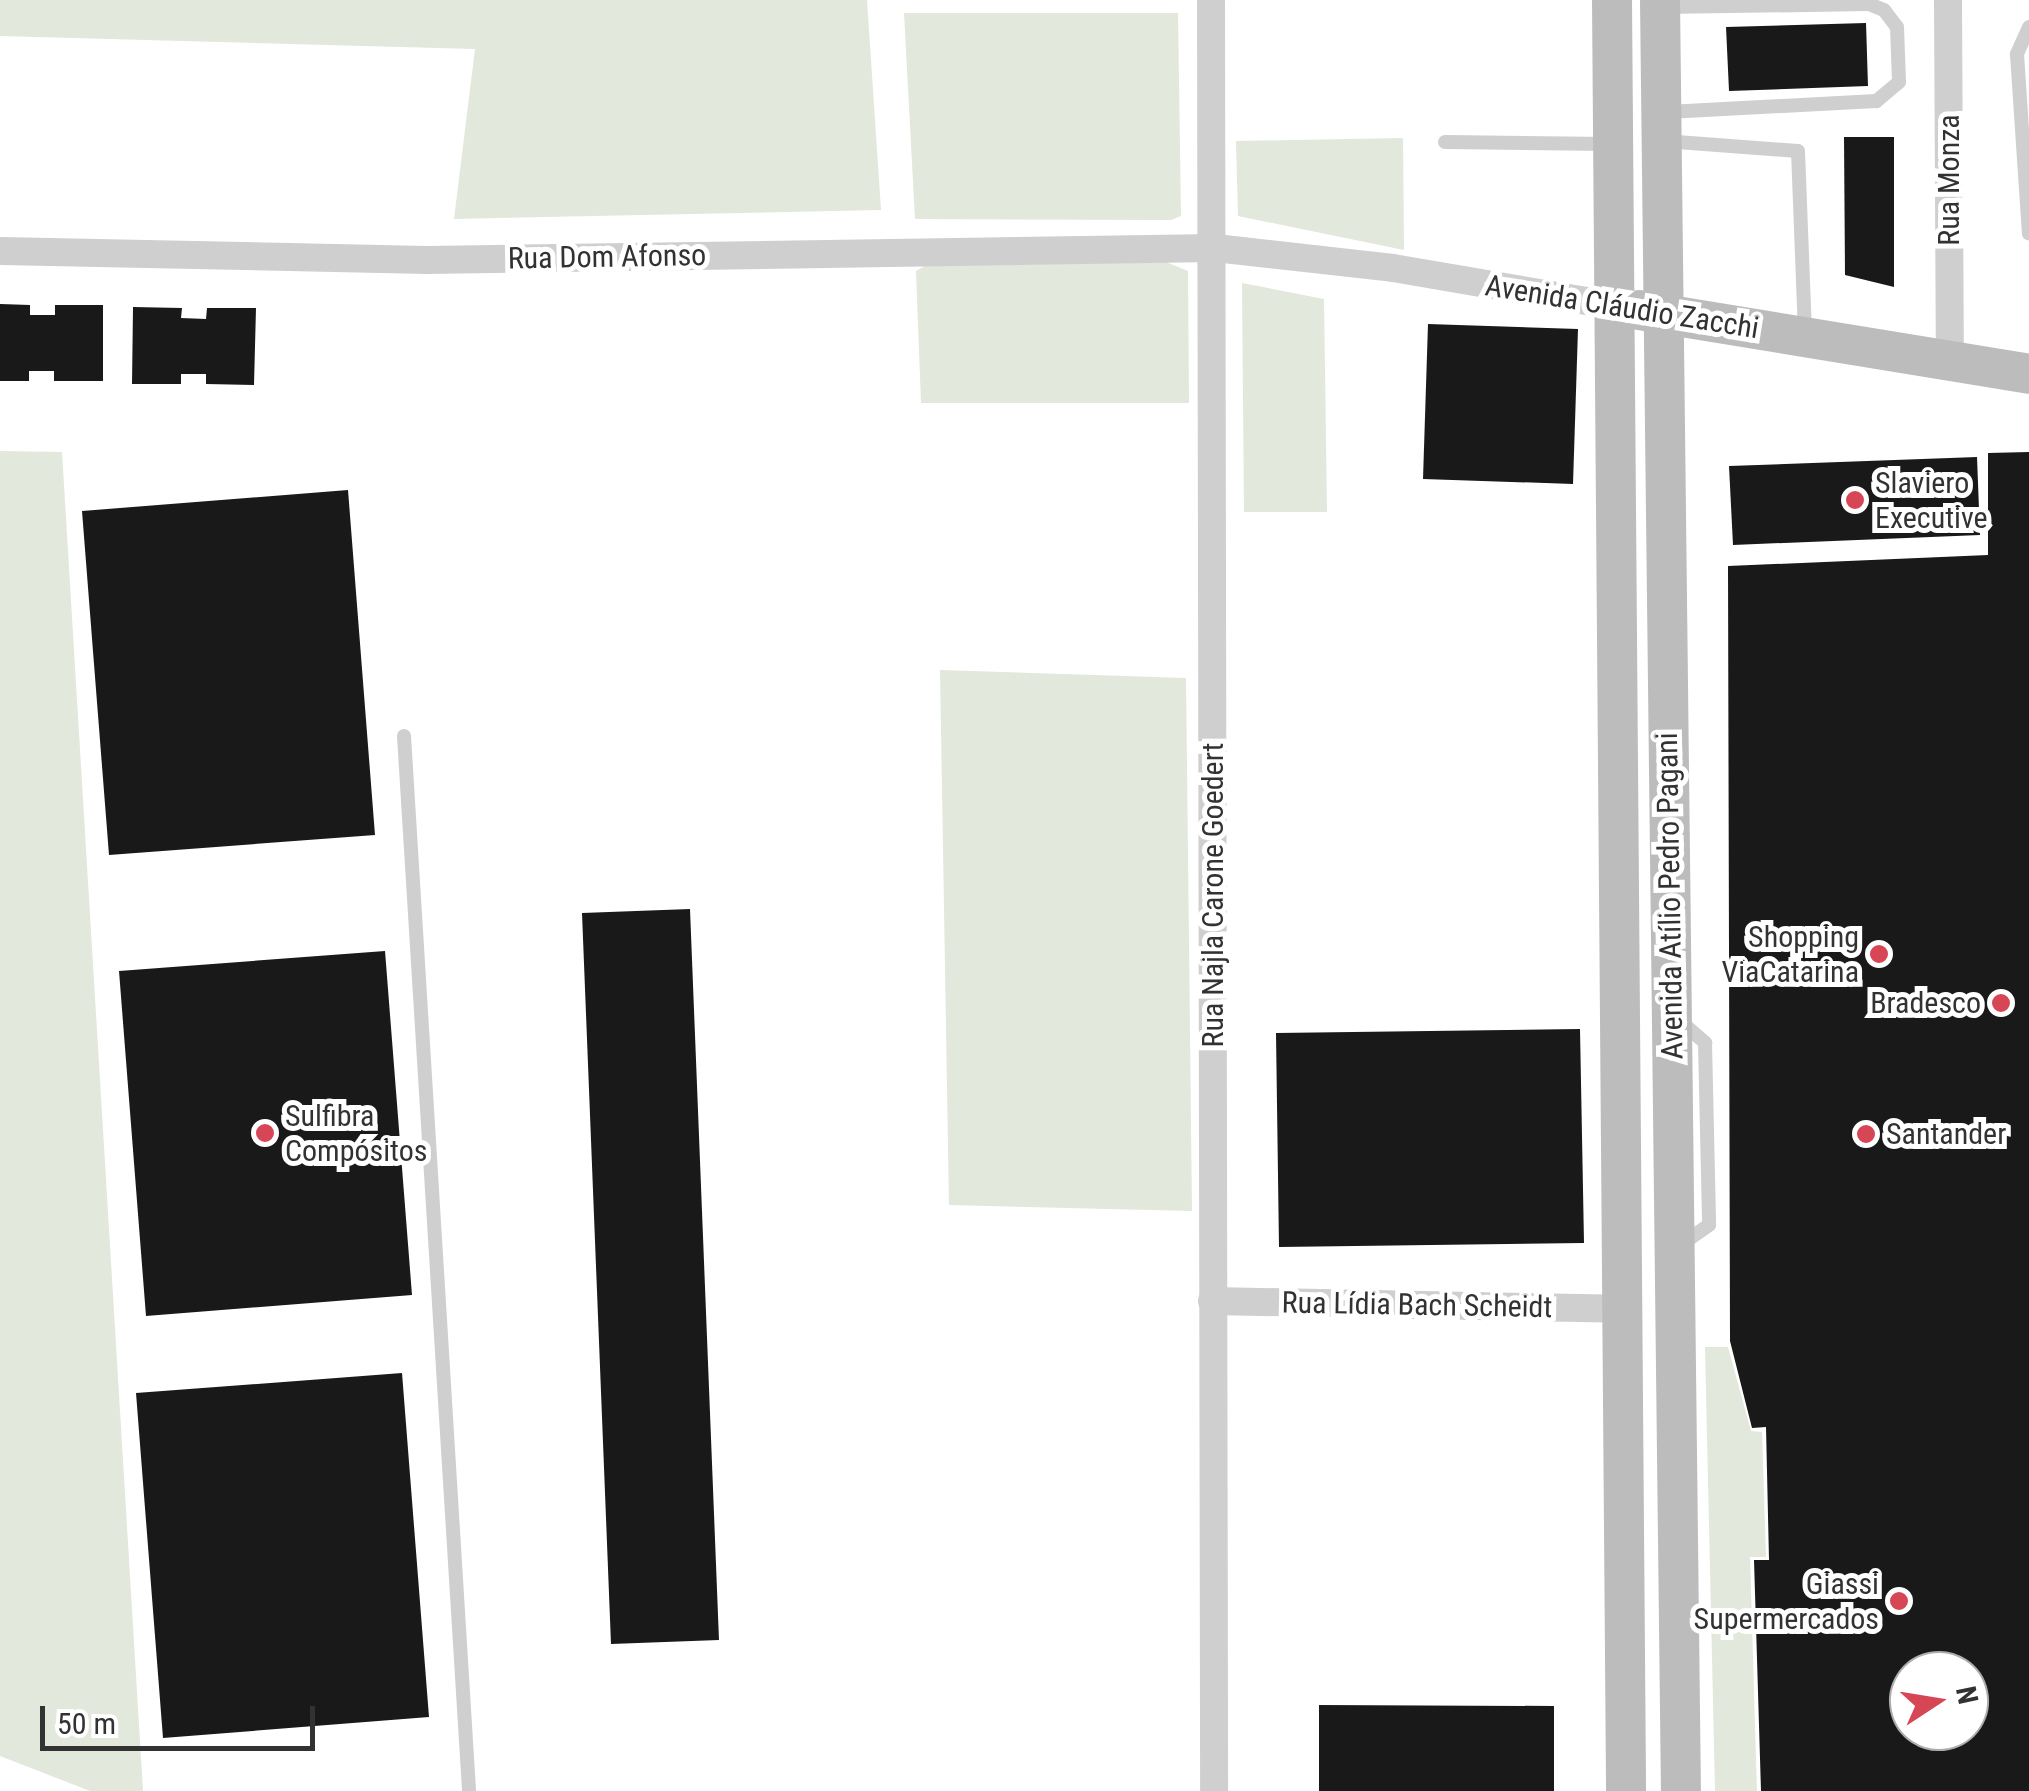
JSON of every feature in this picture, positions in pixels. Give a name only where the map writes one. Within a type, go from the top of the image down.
[{"type":"main road","name":"Avenida Atílio Pedro Pagani","points":[[1612,0],[1626,1791]]},
{"type":"main road","name":"Avenida Atílio Pedro Pagani","points":[[1660,4],[1682,1791]]},
{"type":"main road","name":"Avenida Cláudio Zacchi","points":[[1616,306],[2029,374]]},
{"type":"street","name":"Rua Najla Carone Goedert","points":[[1211,0],[1214,1791]]},
{"type":"street","name":"Rua Monza","points":[[1948,0],[1950,360]]},
{"type":"street","name":"Rua Dom Afonso","points":[[0,252],[427,260],[1214,248]]},
{"type":"street","name":"Avenida Cláudio Zacchi","points":[[1214,248],[1393,268],[1616,306]]},
{"type":"street","name":"Rua Lídia Bach Scheidt","points":[[1212,1300],[1622,1309]]},
{"type":"lane","points":[[1660,4],[1868,4],[1884,10],[1897,27],[1900,82],[1876,101],[1661,126]]},
{"type":"lane","points":[[2029,27],[2017,54],[2029,234]]},
{"type":"lane","points":[[1661,126],[1798,152],[1805,336]]},
{"type":"lane","points":[[1445,142],[1614,144]]},
{"type":"lane","points":[[404,736],[469,1791]]},
{"type":"shaded area","points":[[0,0],[867,0],[881,210],[454,219],[475,49],[0,36]]},
{"type":"shaded area","points":[[904,13],[1178,13],[1181,216],[1171,220],[915,219]]},
{"type":"shaded area","points":[[1403,138],[1404,250],[1238,216],[1236,141]]},
{"type":"shaded area","points":[[1166,262],[1188,271],[1189,403],[921,403],[916,271],[928,264]]},
{"type":"shaded area","points":[[1242,283],[1324,299],[1327,512],[1244,512]]},
{"type":"shaded area","points":[[0,451],[62,452],[143,1791],[90,1791],[0,1756]]},
{"type":"shaded area","points":[[940,670],[1186,678],[1192,1211],[949,1205]]},
{"type":"shaded area","points":[[1705,1347],[1728,1347],[1751,1431],[1762,1432],[1766,1557],[1750,1557],[1757,1791],[1715,1791]]},
{"type":"building","points":[[1866,23],[1868,86],[1729,91],[1726,27]]},
{"type":"building","points":[[1844,137],[1894,137],[1894,287],[1845,275]]},
{"type":"building","points":[[0,304],[30,305],[30,315],[55,315],[55,305],[103,305],[103,381],[54,381],[54,371],[29,371],[29,381],[0,381]]},
{"type":"building","points":[[133,307],[182,308],[181,318],[206,319],[207,308],[256,308],[254,385],[206,384],[206,374],[181,374],[181,384],[132,384]]},
{"type":"building","points":[[1428,324],[1578,329],[1573,484],[1423,479]]},
{"type":"building","name":"Shopping ViaCatarina","points":[[2029,452],[2029,1791],[1761,1791],[1754,1560],[1769,1560],[1766,1427],[1752,1428],[1730,1341],[1728,566],[1988,555],[1988,453]]},
{"type":"building","name":"Slaviero Executive","points":[[1977,457],[1980,535],[1733,545],[1729,466]]},
{"type":"building","points":[[348,490],[375,835],[109,855],[82,511]]},
{"type":"building","points":[[690,909],[719,1640],[611,1644],[582,913]]},
{"type":"building","name":"Sulfibra Compósitos","points":[[385,951],[412,1295],[146,1316],[119,971]]},
{"type":"building","points":[[1580,1029],[1584,1243],[1279,1247],[1276,1033]]},
{"type":"building","points":[[402,1373],[429,1717],[163,1738],[136,1393]]},
{"type":"building","points":[[1319,1705],[1554,1706],[1554,1791],[1319,1791]]},
{"type":"place","name":"Slaviero Executive","points":[[1855,500]]},
{"type":"place","name":"Shopping ViaCatarina","points":[[1879,954]]},
{"type":"place","name":"Bradesco","points":[[2001,1003]]},
{"type":"place","name":"Sulfibra Compósitos","points":[[265,1133]]},
{"type":"place","name":"Santander","points":[[1866,1134]]},
{"type":"place","name":"Giassi Supermercados","points":[[1899,1601]]}]
